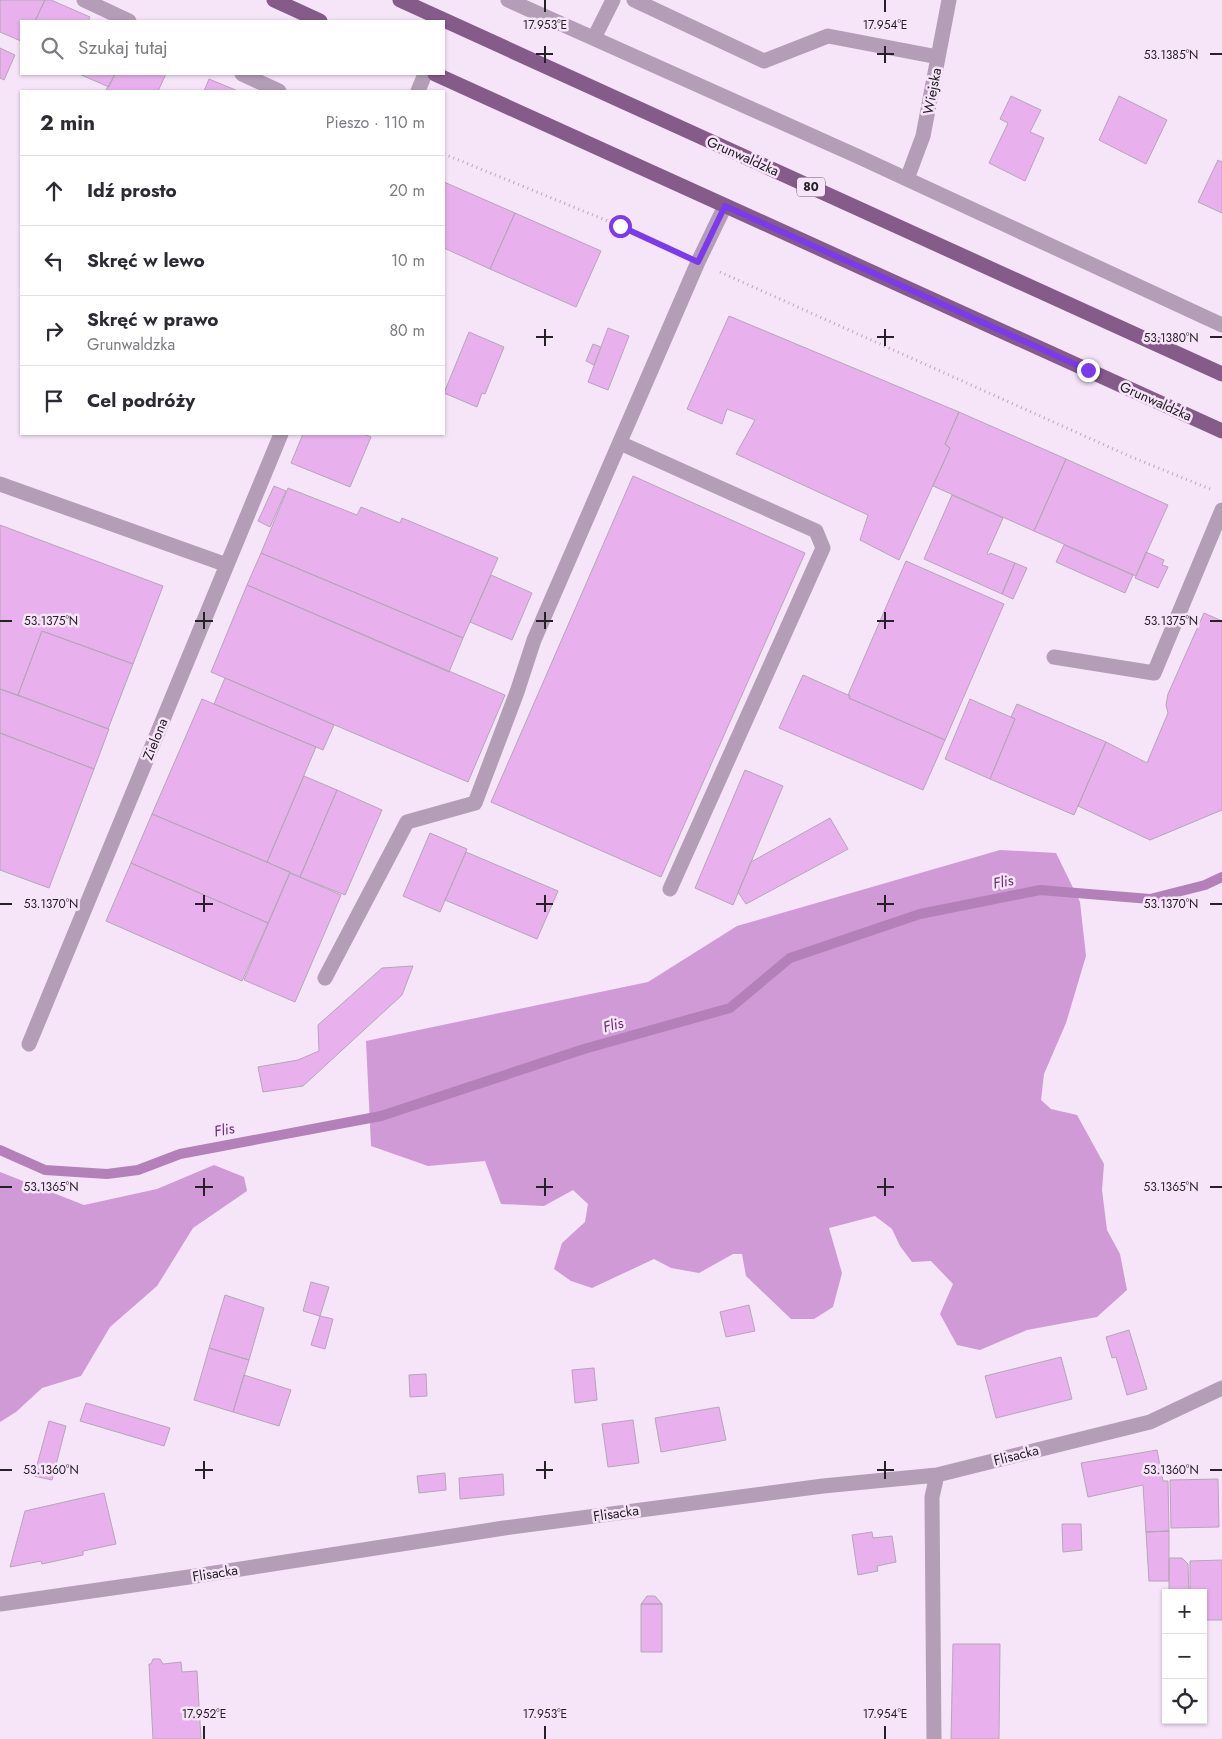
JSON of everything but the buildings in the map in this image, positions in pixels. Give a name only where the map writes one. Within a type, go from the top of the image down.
[{"type":"main road","points":[[274,0],[318,20]]},
{"type":"main road","name":"Grunwaldzka","points":[[400,0],[444,20]]},
{"type":"main road","name":"Grunwaldzka","points":[[445,20],[1222,374]]},
{"type":"main road","name":"Grunwaldzka","points":[[437,75],[1222,431]]},
{"type":"street","points":[[84,0],[127,20]]},
{"type":"street","points":[[508,0],[907,179],[1222,325]]},
{"type":"street","points":[[594,38],[613,0]]},
{"type":"street","points":[[634,0],[764,61],[828,36],[938,57]]},
{"type":"street","name":"Wiejska","points":[[907,179],[923,136],[949,0]]},
{"type":"street","points":[[244,75],[277,90]]},
{"type":"street","points":[[418,90],[425,75]]},
{"type":"street","points":[[325,978],[407,822],[475,803],[518,692],[534,640],[698,262],[725,206]]},
{"type":"street","name":"Zielona","points":[[28,1044],[281,435]]},
{"type":"street","points":[[620,443],[816,531],[823,548],[670,889]]},
{"type":"street","points":[[0,484],[227,565]]},
{"type":"street","points":[[1054,657],[1154,673],[1222,510]]},
{"type":"street","name":"Flisacka","points":[[0,1604],[504,1528],[823,1486],[937,1475],[1150,1422],[1222,1388]]},
{"type":"street","points":[[934,1739],[932,1497],[937,1475]]},
{"type":"path","points":[[445,154],[620,226],[1129,456],[1214,491]]},
{"type":"shaded area","points":[[1000,850],[1056,853],[1080,902],[1086,956],[1066,1023],[1044,1074],[1041,1100],[1051,1109],[1077,1115],[1104,1164],[1102,1190],[1107,1230],[1120,1254],[1127,1290],[1097,1317],[1027,1330],[980,1350],[957,1345],[940,1314],[953,1284],[931,1261],[912,1262],[900,1246],[892,1229],[875,1216],[829,1228],[842,1273],[833,1307],[814,1319],[791,1319],[746,1276],[742,1254],[733,1254],[699,1273],[671,1268],[654,1259],[592,1288],[571,1281],[554,1269],[562,1243],[585,1222],[588,1204],[573,1190],[544,1206],[501,1204],[485,1161],[428,1166],[371,1146],[366,1041],[648,982],[737,926]]},
{"type":"shaded area","points":[[214,1165],[244,1177],[247,1191],[193,1228],[157,1286],[110,1327],[81,1376],[42,1388],[16,1412],[0,1422],[0,1172],[84,1205],[157,1189]]},
{"type":"waterway","name":"Flis","points":[[0,1150],[45,1170],[107,1174],[138,1170],[180,1154],[381,1116],[584,1049],[730,1008],[790,958],[920,914],[1040,890],[1150,899],[1205,885],[1222,877]]},
{"type":"route","points":[[620,226],[698,262],[725,206],[1088,370]]}]
